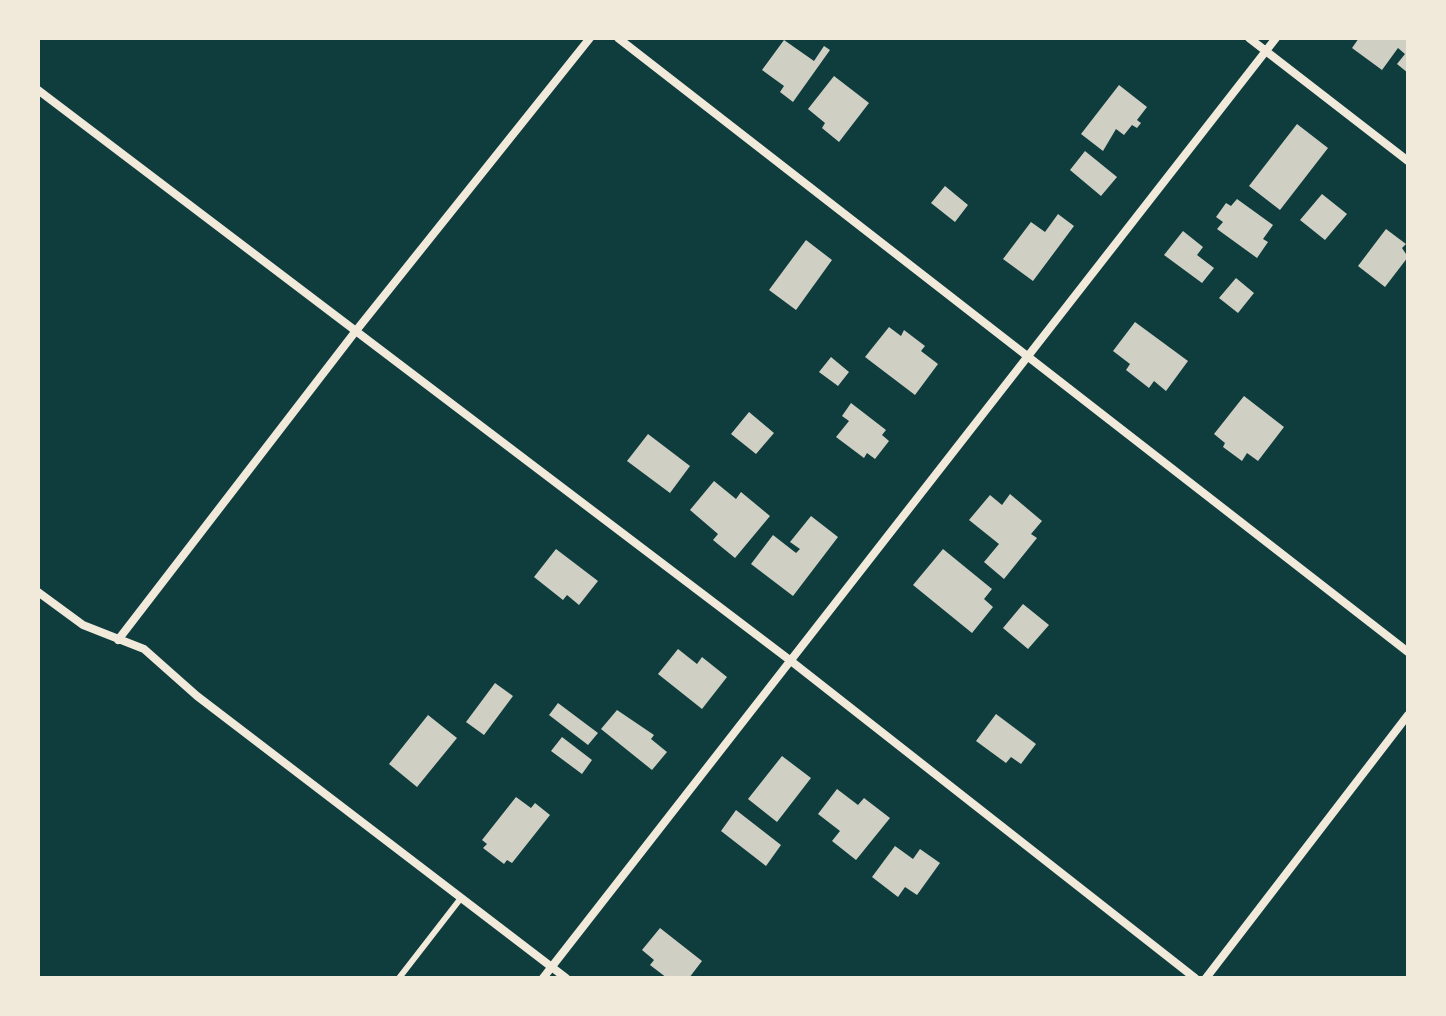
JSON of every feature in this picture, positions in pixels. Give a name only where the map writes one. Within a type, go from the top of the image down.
[{"type":"street","points":[[118,640],[355,332],[590,38]]},
{"type":"street","points":[[618,38],[1408,652]]},
{"type":"street","points":[[1249,38],[1408,161]]},
{"type":"street","points":[[543,978],[1031,357],[1276,38]]},
{"type":"street","points":[[38,90],[791,661],[1195,978]]},
{"type":"street","points":[[38,592],[83,625],[144,649],[197,696],[566,978]]},
{"type":"street","points":[[1206,978],[1408,715]]},
{"type":"lane","points":[[399,978],[461,898]]},
{"type":"building","points":[[1359,38],[1408,38],[1408,73],[1397,64],[1405,54],[1398,48],[1382,70],[1352,48]]},
{"type":"building","points":[[784,40],[814,61],[824,46],[830,50],[793,102],[780,92],[784,86],[762,70]]},
{"type":"building","points":[[834,76],[869,103],[839,142],[822,128],[825,123],[808,109]]},
{"type":"building","points":[[1119,85],[1147,107],[1137,120],[1141,123],[1137,128],[1132,125],[1124,135],[1116,129],[1103,151],[1081,134]]},
{"type":"building","points":[[1297,124],[1328,148],[1280,210],[1249,186]]},
{"type":"building","points":[[1085,151],[1117,177],[1101,196],[1070,170]]},
{"type":"building","points":[[945,186],[968,205],[955,222],[931,203]]},
{"type":"building","points":[[1322,194],[1347,214],[1325,240],[1300,220]]},
{"type":"building","points":[[1237,199],[1273,225],[1263,239],[1268,242],[1257,258],[1217,229],[1223,222],[1216,217],[1226,203],[1231,206]]},
{"type":"building","points":[[1058,214],[1074,226],[1033,281],[1003,259],[1031,222],[1045,232]]},
{"type":"building","points":[[1386,229],[1406,244],[1402,248],[1408,257],[1385,287],[1358,266]]},
{"type":"building","points":[[1183,231],[1203,247],[1197,255],[1214,268],[1202,283],[1164,255]]},
{"type":"building","points":[[806,240],[832,260],[796,310],[769,290]]},
{"type":"building","points":[[1236,278],[1254,293],[1238,313],[1219,298]]},
{"type":"building","points":[[1135,322],[1188,361],[1166,391],[1154,381],[1149,388],[1126,370],[1130,364],[1113,351]]},
{"type":"building","points":[[889,327],[901,336],[904,330],[925,346],[921,351],[938,364],[915,395],[865,357]]},
{"type":"building","points":[[831,357],[849,372],[838,386],[819,372]]},
{"type":"building","points":[[1244,396],[1284,427],[1258,461],[1247,453],[1242,461],[1223,447],[1225,443],[1214,434]]},
{"type":"building","points":[[851,403],[886,430],[882,435],[889,441],[875,459],[867,453],[864,458],[836,437],[849,421],[842,416]]},
{"type":"building","points":[[749,412],[774,433],[756,454],[731,434]]},
{"type":"building","points":[[648,434],[690,466],[670,493],[627,461]]},
{"type":"building","points":[[714,481],[736,499],[741,492],[770,516],[735,558],[713,540],[718,534],[690,510]]},
{"type":"building","points":[[1010,494],[1042,521],[1031,534],[1037,538],[1004,579],[984,562],[999,544],[969,520],[990,495],[1002,505]]},
{"type":"building","points":[[811,516],[838,537],[793,596],[751,564],[773,535],[796,553],[800,549],[790,542]]},
{"type":"building","points":[[556,549],[598,581],[579,605],[567,595],[563,600],[534,577]]},
{"type":"building","points":[[943,549],[992,589],[984,599],[993,607],[972,633],[913,585]]},
{"type":"building","points":[[1023,604],[1049,625],[1028,649],[1003,628]]},
{"type":"building","points":[[678,649],[697,664],[702,657],[727,677],[702,709],[658,674]]},
{"type":"building","points":[[495,683],[513,696],[484,735],[466,722]]},
{"type":"building","points":[[558,703],[598,733],[588,745],[549,715]]},
{"type":"building","points":[[617,710],[654,735],[651,739],[667,752],[652,770],[601,729]]},
{"type":"building","points":[[996,714],[1036,744],[1021,764],[1011,757],[1006,763],[976,741]]},
{"type":"building","points":[[428,715],[457,738],[417,787],[389,764]]},
{"type":"building","points":[[562,737],[592,760],[582,774],[551,751]]},
{"type":"building","points":[[782,756],[811,778],[777,822],[748,799]]},
{"type":"building","points":[[837,789],[858,805],[864,798],[890,818],[856,860],[832,841],[840,831],[818,814]]},
{"type":"building","points":[[516,797],[531,808],[535,803],[550,815],[512,863],[507,860],[504,864],[483,848],[487,844],[482,840]]},
{"type":"building","points":[[736,810],[781,845],[766,866],[721,831]]},
{"type":"building","points":[[895,846],[913,859],[920,849],[940,863],[917,895],[905,887],[898,897],[872,877]]},
{"type":"building","points":[[660,928],[702,961],[689,978],[667,978],[650,965],[654,960],[642,950]]}]
